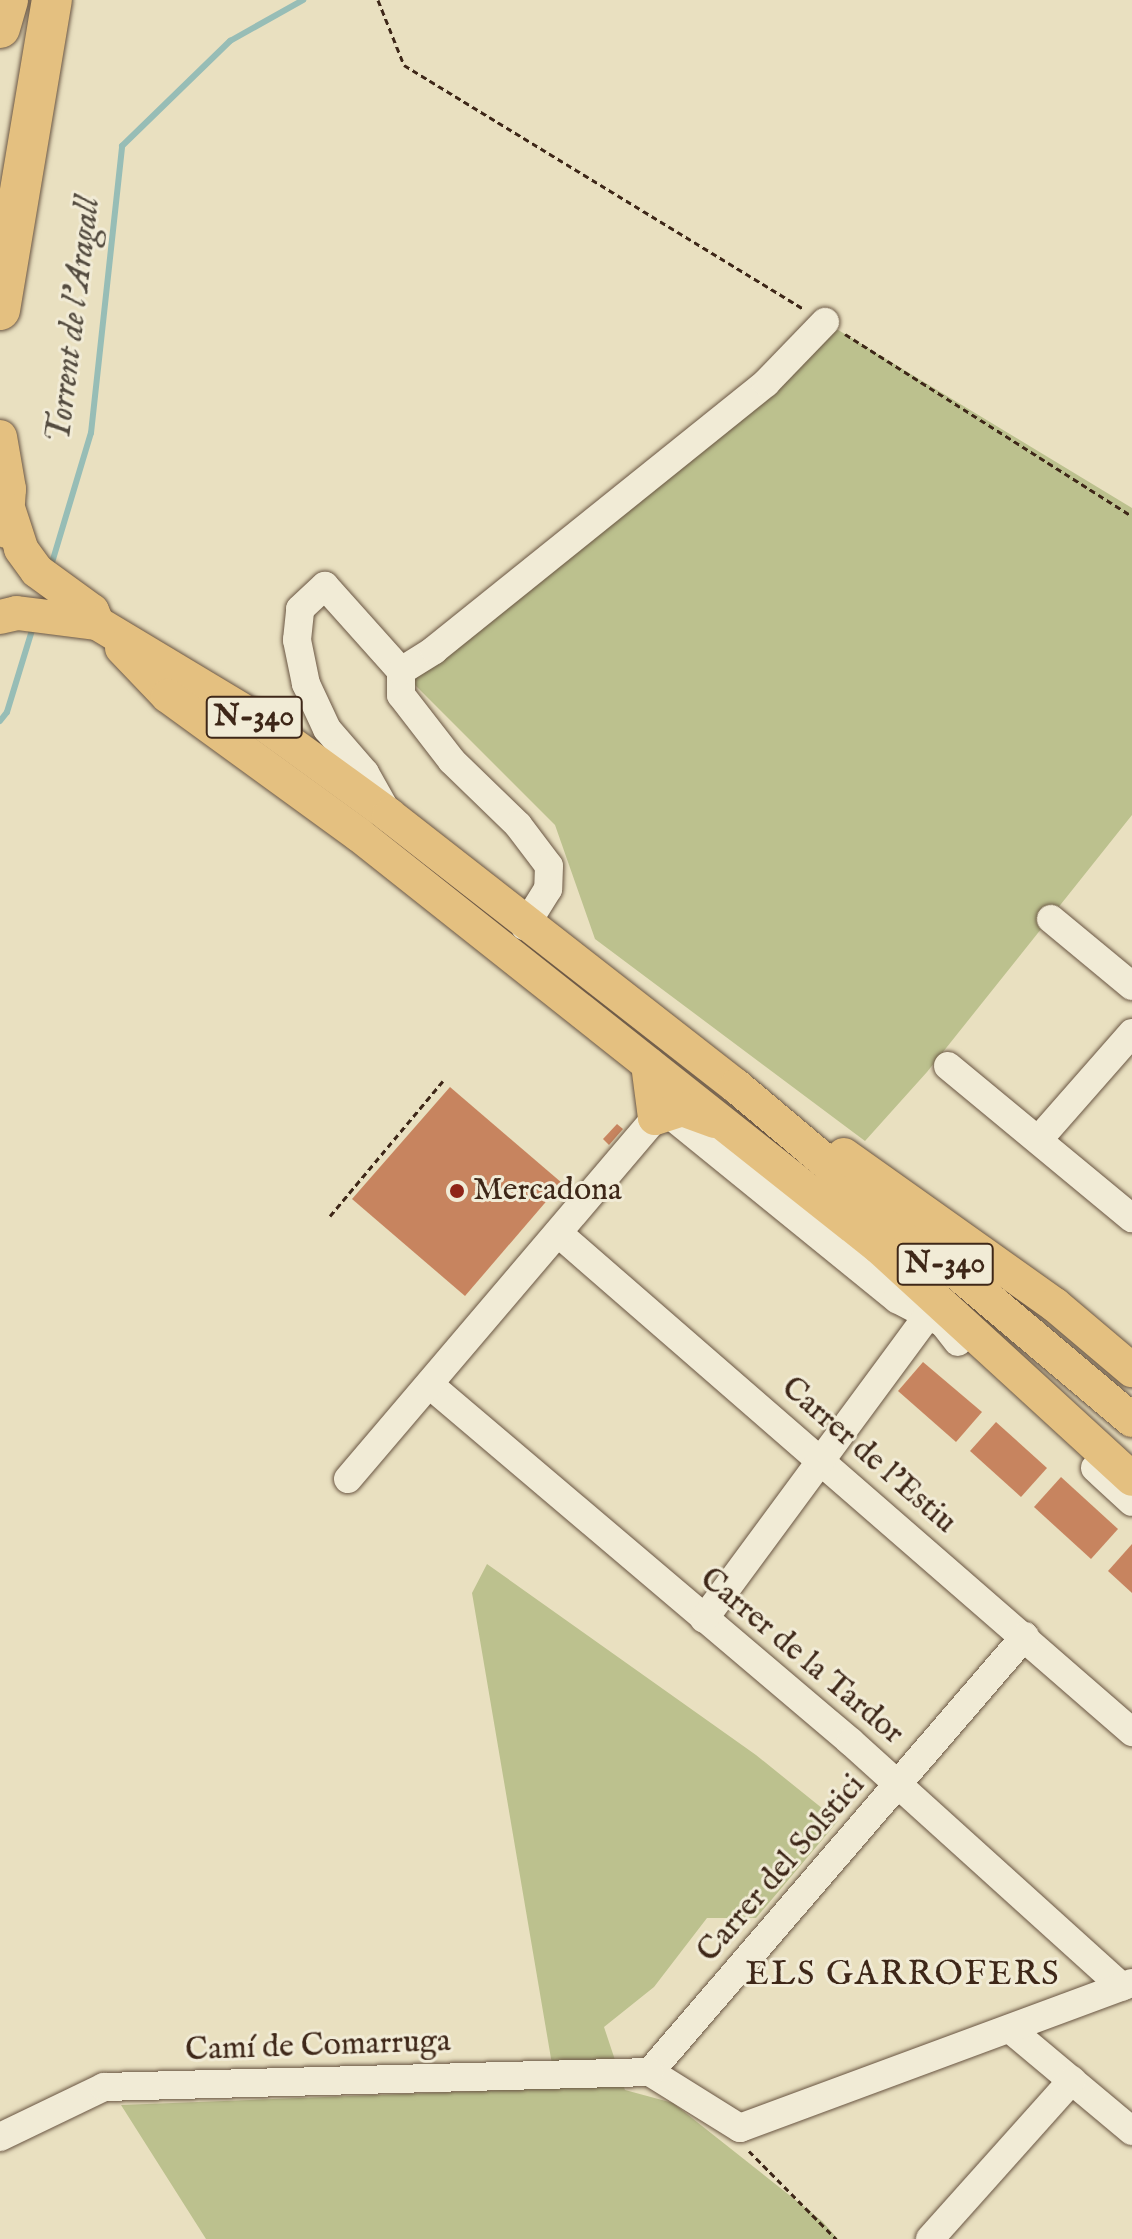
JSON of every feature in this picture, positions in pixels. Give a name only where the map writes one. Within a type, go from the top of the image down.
[{"type":"highway","points":[[0,28],[8,0]]},
{"type":"highway","points":[[0,310],[52,0]]},
{"type":"main road","name":"N-340","points":[[0,437],[9,511],[21,549],[37,571],[92,611],[104,627]]},
{"type":"main road","name":"N-340","points":[[0,553],[9,511]]},
{"type":"main road","name":"N-340","points":[[0,617],[17,613],[104,627],[215,691],[389,815],[525,926],[760,1106],[1132,1420]]},
{"type":"main road","points":[[104,627],[168,696],[358,834],[879,1247],[1132,1479]]},
{"type":"main road","points":[[648,1064],[662,1116],[682,1109],[733,1131]]},
{"type":"main road","points":[[760,1106],[791,1119],[945,1223],[1055,1305],[1132,1370]]},
{"type":"street","points":[[401,671],[446,641],[766,383],[825,322]]},
{"type":"street","points":[[389,815],[365,773],[327,729],[306,684],[297,640],[300,609],[325,586],[401,671],[401,695],[452,761],[518,825],[549,866],[548,889],[525,926]]},
{"type":"street","points":[[1051,919],[1132,986]]},
{"type":"street","points":[[1039,1139],[1132,1033]]},
{"type":"street","points":[[948,1066],[1132,1218]]},
{"type":"street","points":[[348,1479],[366,1440],[430,1385],[662,1116],[897,1299],[943,1323],[1132,1502]]},
{"type":"street","name":"Carrer de l'Estiu","points":[[558,1233],[1132,1732]]},
{"type":"street","points":[[879,1247],[885,1264],[916,1295],[927,1317]]},
{"type":"street","points":[[704,1619],[927,1317]]},
{"type":"street","name":"Carrer de la Tardor","points":[[430,1385],[901,1786],[1127,1985]]},
{"type":"street","name":"Carrer del Solstici","points":[[650,2072],[901,1786],[1025,1636]]},
{"type":"street","points":[[650,2072],[740,2128],[1127,1985]]},
{"type":"street","points":[[1010,2029],[1132,2131]]},
{"type":"street","name":"Camí de Comarruga","points":[[0,2137],[104,2087],[650,2072]]},
{"type":"street","points":[[930,2239],[1072,2080]]},
{"type":"path","points":[[378,0],[404,65],[825,322],[1132,516]]},
{"type":"path","points":[[330,1216],[443,1081]]},
{"type":"path","points":[[740,2128],[752,2158],[836,2239]]},
{"type":"green space","points":[[825,322],[1132,508],[1132,815],[927,1072],[865,1141],[595,939],[555,825],[401,671]]},
{"type":"green space","points":[[487,1564],[756,1755],[838,1821],[756,1918],[707,1918],[654,1987],[604,2027],[625,2090],[673,2103],[822,2221],[838,2239],[206,2239],[121,2105],[556,2088],[472,1593]]},
{"type":"building","name":"Mercadona","points":[[450,1087],[562,1183],[465,1296],[352,1199]]},
{"type":"building","points":[[617,1124],[623,1129],[609,1145],[603,1139]]},
{"type":"building","points":[[923,1362],[982,1412],[956,1442],[898,1391]]},
{"type":"building","points":[[996,1422],[1047,1468],[1021,1497],[970,1451]]},
{"type":"building","points":[[1061,1477],[1118,1529],[1091,1559],[1034,1507]]},
{"type":"building","points":[[1132,1544],[1132,1593],[1108,1571]]},
{"type":"waterway","name":"Torrent de l'Aragall","points":[[51,566],[91,433],[122,146],[230,41],[303,0]]},
{"type":"waterway","name":"Torrent de l'Aragall","points":[[0,721],[7,712],[33,627]]},
{"type":"place","name":"Mercadona","points":[[457,1191]]},
{"type":"district","name":"ELS GARROFERS","points":[[903,1975]]}]
